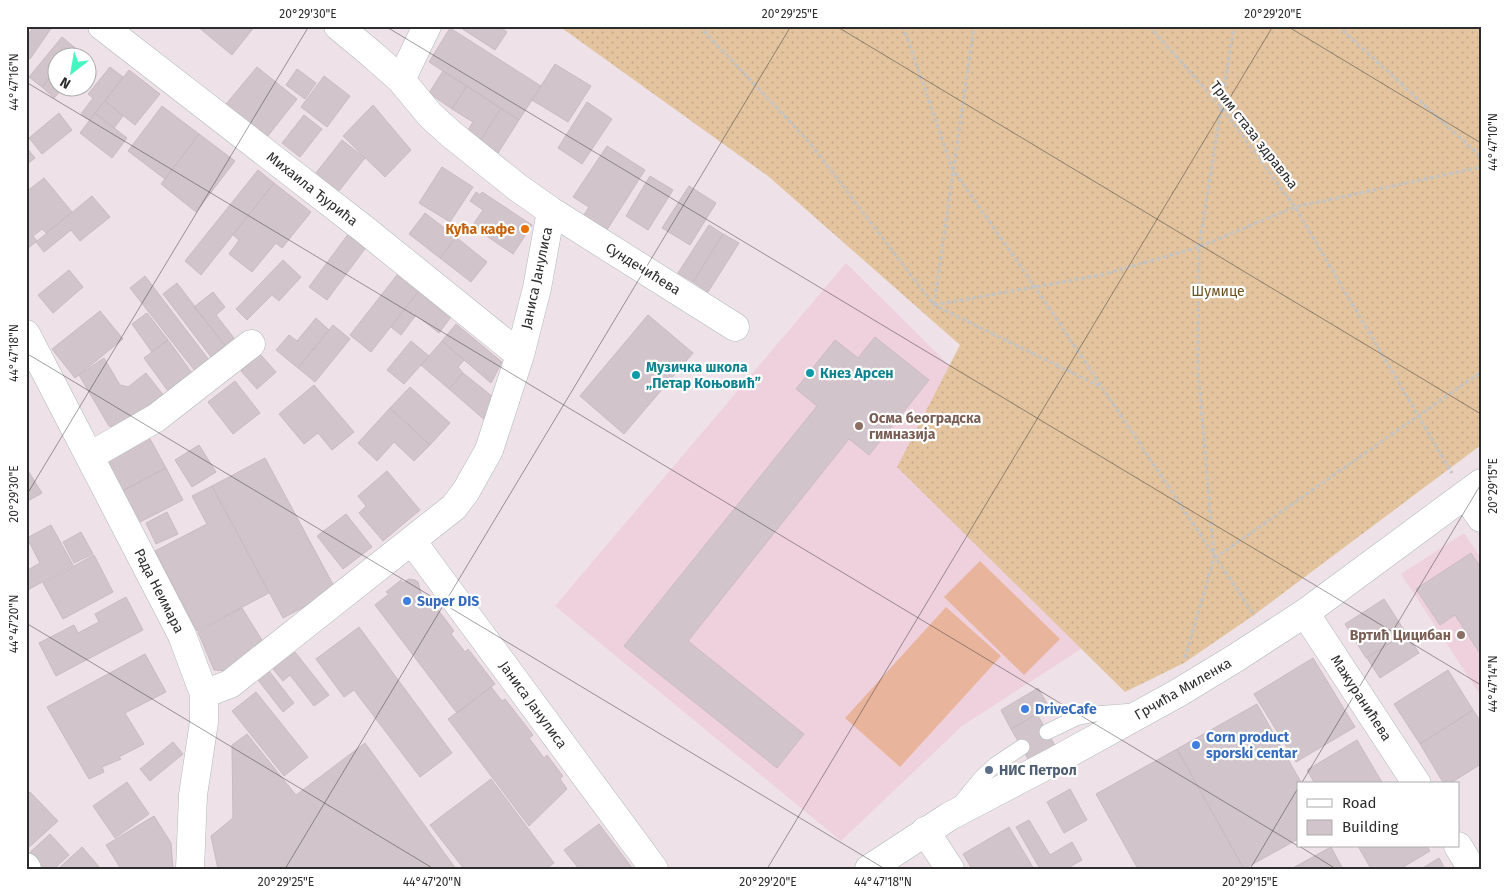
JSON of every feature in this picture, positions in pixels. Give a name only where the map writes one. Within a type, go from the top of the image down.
[{"type":"street","name":"Михаила Ђурића","points":[[102,26],[364,229],[520,355]]},
{"type":"street","points":[[338,26],[401,80],[427,26]]},
{"type":"street","name":"Јаниса Јанулиса","points":[[204,694],[230,684],[454,507],[476,475],[489,450],[520,355],[537,288],[551,211],[451,134],[430,115],[401,80]]},
{"type":"street","name":"Сундечићева","points":[[551,211],[735,327]]},
{"type":"street","name":"Рада Неимара","points":[[26,334],[182,635],[204,694],[204,722],[193,795],[190,869]]},
{"type":"street","points":[[90,456],[156,418],[251,344]]},
{"type":"street","points":[[1473,489],[1481,518]]},
{"type":"street","name":"Грчића Миленка","points":[[869,869],[950,816],[1053,762],[1234,659],[1305,613],[1473,489]]},
{"type":"street","name":"Јаниса Јанулиса","points":[[412,541],[654,869]]},
{"type":"street","name":"Мажуранићева","points":[[1305,613],[1416,782]]},
{"type":"street","points":[[925,832],[950,869]]},
{"type":"street","points":[[1459,848],[1472,869]]},
{"type":"lane","points":[[1047,732],[1076,718],[1095,714],[1148,709]]},
{"type":"lane","points":[[950,816],[986,773],[1022,747]]},
{"type":"path","points":[[699,26],[809,142],[934,305],[1101,387]]},
{"type":"path","points":[[903,26],[952,168],[1035,287],[1254,616]]},
{"type":"path","points":[[934,305],[952,168],[974,26]]},
{"type":"path","name":"Трим стаза здравља","points":[[1149,26],[1222,108],[1295,207],[1481,167]]},
{"type":"path","points":[[1184,663],[1214,558],[1198,369],[1199,247],[1234,26]]},
{"type":"path","points":[[1338,26],[1481,157]]},
{"type":"path","points":[[934,305],[1100,275],[1199,247],[1295,207],[1418,415],[1473,489]]},
{"type":"path","points":[[1214,558],[1481,372]]},
{"type":"shaded area","name":"Осма београдска гимназија","points":[[846,263],[1174,589],[962,726],[841,841],[555,606]]},
{"type":"shaded area","name":"Вртић Цицибан","points":[[1464,533],[1481,558],[1481,696],[1401,574]]},
{"type":"shaded area","points":[[980,561],[1060,639],[1024,675],[944,597]]},
{"type":"shaded area","points":[[946,607],[1001,656],[900,767],[845,718]]},
{"type":"green space","name":"Шумице","points":[[559,26],[1481,26],[1481,445],[1254,615],[1184,663],[1125,692],[897,467],[960,345],[768,176]]},
{"type":"building","points":[[34,26],[52,27],[30,59],[26,56],[26,38]]},
{"type":"building","points":[[197,26],[255,26],[232,55]]},
{"type":"building","points":[[458,26],[499,26],[507,32],[495,50]]},
{"type":"building","points":[[450,28],[541,86],[519,120],[429,62]]},
{"type":"building","points":[[62,37],[74,47],[73,48],[53,48]]},
{"type":"building","points":[[48,54],[48,80],[42,87],[29,77]]},
{"type":"building","points":[[555,64],[591,86],[568,122],[532,100]]},
{"type":"building","points":[[110,67],[123,77],[90,120],[81,114],[93,98],[98,98],[98,82]]},
{"type":"building","points":[[257,67],[297,99],[267,137],[226,104]]},
{"type":"building","points":[[297,69],[316,83],[305,99],[286,85]]},
{"type":"building","points":[[129,70],[160,94],[135,125],[105,101]]},
{"type":"building","points":[[443,71],[467,86],[452,109],[429,93]]},
{"type":"building","points":[[324,76],[350,96],[327,127],[301,107]]},
{"type":"building","points":[[48,80],[48,92],[42,87]]},
{"type":"building","points":[[467,86],[501,108],[480,141],[466,133],[473,122],[452,109]]},
{"type":"building","points":[[105,101],[123,116],[114,128],[95,113]]},
{"type":"building","points":[[587,102],[612,119],[582,164],[558,148]]},
{"type":"building","points":[[373,105],[411,150],[385,177],[343,136]]},
{"type":"building","points":[[162,106],[199,134],[165,179],[128,151]]},
{"type":"building","points":[[501,108],[519,120],[498,153],[480,141]]},
{"type":"building","points":[[59,113],[72,130],[42,154],[29,138]]},
{"type":"building","points":[[95,113],[127,138],[112,158],[80,133]]},
{"type":"building","points":[[304,115],[322,129],[300,157],[282,143]]},
{"type":"building","points":[[199,134],[235,161],[196,212],[161,184]]},
{"type":"building","points":[[342,140],[365,158],[335,196],[312,178]]},
{"type":"building","points":[[607,146],[645,170],[605,233],[582,218],[589,207],[573,197]]},
{"type":"building","points":[[26,147],[35,158],[26,165]]},
{"type":"building","points":[[442,167],[473,187],[450,222],[419,203]]},
{"type":"building","points":[[258,170],[274,183],[201,275],[185,261]]},
{"type":"building","points":[[650,176],[673,190],[648,230],[626,216]]},
{"type":"building","points":[[44,178],[72,212],[46,233],[42,229],[33,236],[37,241],[26,250],[26,200],[29,198],[26,192]]},
{"type":"building","points":[[274,183],[311,212],[282,248],[276,243],[252,272],[229,254],[239,240],[233,235]]},
{"type":"building","points":[[689,186],[716,203],[690,245],[662,228]]},
{"type":"building","points":[[476,192],[480,195],[482,192],[532,225],[513,254],[472,226],[483,210],[470,201]]},
{"type":"building","points":[[92,196],[110,217],[80,241],[71,230],[44,252],[36,242]]},
{"type":"building","points":[[425,213],[456,237],[440,258],[409,234]]},
{"type":"building","points":[[709,225],[723,234],[693,282],[678,273]]},
{"type":"building","points":[[349,233],[367,246],[327,300],[309,287]]},
{"type":"building","points":[[723,234],[739,243],[708,292],[693,282]]},
{"type":"building","points":[[456,237],[487,262],[471,282],[440,258]]},
{"type":"building","points":[[283,260],[301,277],[279,301],[272,295],[247,320],[236,309]]},
{"type":"building","points":[[69,270],[83,287],[53,313],[38,295]]},
{"type":"building","points":[[397,275],[418,292],[371,352],[350,335]]},
{"type":"building","points":[[145,276],[209,360],[195,371],[130,288]]},
{"type":"building","points":[[177,283],[225,346],[211,357],[163,294]]},
{"type":"building","points":[[213,292],[225,307],[216,315],[234,338],[225,345],[194,307]]},
{"type":"building","points":[[418,292],[451,317],[439,333],[416,315],[401,335],[391,327]]},
{"type":"building","points":[[100,311],[123,339],[75,378],[52,349]]},
{"type":"building","points":[[147,313],[168,340],[152,352],[132,324]]},
{"type":"building","name":"Музичка школа „Петар Коњовић”","points":[[648,315],[693,353],[624,434],[580,396]]},
{"type":"building","points":[[316,318],[329,330],[298,368],[276,350],[289,335],[297,341]]},
{"type":"building","points":[[456,324],[502,362],[491,383],[442,341]]},
{"type":"building","points":[[333,325],[350,339],[315,382],[298,368]]},
{"type":"building","points":[[875,337],[929,380],[869,455],[849,439],[688,641],[804,734],[777,768],[624,646],[817,406],[796,389],[835,340],[858,358]]},
{"type":"building","points":[[168,340],[192,373],[168,391],[144,358]]},
{"type":"building","points":[[411,341],[429,356],[404,384],[387,370]]},
{"type":"building","points":[[442,341],[464,360],[458,367],[463,373],[449,389],[421,365]]},
{"type":"building","points":[[260,354],[276,372],[257,389],[241,371]]},
{"type":"building","points":[[104,358],[120,385],[128,387],[146,373],[164,396],[120,428],[109,426],[79,375]]},
{"type":"building","points":[[463,373],[493,397],[486,421],[449,389]]},
{"type":"building","points":[[235,381],[260,413],[233,434],[208,402]]},
{"type":"building","points":[[314,385],[354,432],[332,450],[318,433],[304,444],[279,414]]},
{"type":"building","points":[[410,387],[450,423],[430,445],[390,408]]},
{"type":"building","points":[[390,408],[430,445],[414,461],[394,442],[377,461],[358,443]]},
{"type":"building","points":[[149,437],[166,468],[122,491],[105,459]]},
{"type":"building","points":[[199,445],[216,472],[192,487],[175,460]]},
{"type":"building","points":[[265,458],[336,590],[283,618],[212,486]]},
{"type":"building","points":[[166,468],[183,500],[138,523],[122,491]]},
{"type":"building","points":[[26,470],[42,493],[26,502]]},
{"type":"building","points":[[387,471],[420,510],[383,541],[359,513],[366,506],[358,496]]},
{"type":"building","points":[[212,486],[269,593],[197,631],[155,551],[207,524],[192,496]]},
{"type":"building","points":[[167,512],[178,534],[156,544],[146,523]]},
{"type":"building","points":[[346,514],[372,547],[343,569],[317,536]]},
{"type":"building","points":[[51,525],[73,565],[26,591],[26,571],[40,563],[27,538]]},
{"type":"building","points":[[81,532],[93,554],[74,563],[63,542]]},
{"type":"building","points":[[1471,553],[1481,568],[1481,655],[1455,615],[1440,625],[1416,589]]},
{"type":"building","points":[[94,555],[113,592],[63,619],[43,583]]},
{"type":"building","points":[[409,579],[418,582],[421,593],[429,604],[432,602],[454,631],[451,634],[465,652],[468,649],[495,684],[457,713],[375,605],[389,594],[386,592],[401,580],[403,583]]},
{"type":"building","points":[[126,597],[143,630],[56,676],[39,643],[74,625],[78,633],[99,622],[95,614]]},
{"type":"building","points":[[1384,599],[1406,633],[1366,658],[1345,624]]},
{"type":"building","points":[[242,608],[265,645],[230,671],[214,670],[198,632]]},
{"type":"building","points":[[359,627],[452,753],[420,777],[354,690],[344,697],[316,659]]},
{"type":"building","points":[[1406,633],[1419,653],[1380,678],[1367,658]]},
{"type":"building","points":[[295,652],[329,695],[314,706],[290,675],[283,681],[273,669]]},
{"type":"building","points":[[145,654],[166,692],[125,713],[144,744],[119,757],[121,759],[102,767],[104,772],[89,779],[47,707]]},
{"type":"building","points":[[1313,658],[1355,727],[1296,762],[1254,694]]},
{"type":"building","points":[[1448,670],[1473,710],[1420,744],[1394,704]]},
{"type":"building","points":[[269,671],[294,703],[283,712],[258,680]]},
{"type":"building","points":[[491,687],[502,701],[505,699],[533,735],[529,738],[544,758],[547,755],[563,776],[560,779],[567,789],[529,826],[448,719]]},
{"type":"building","name":"DriveCafe","points":[[1038,688],[1049,707],[1011,729],[1001,710]]},
{"type":"building","points":[[256,692],[308,757],[284,776],[232,711]]},
{"type":"building","points":[[1257,704],[1301,782],[1297,782],[1297,840],[1244,869],[1177,749]]},
{"type":"building","points":[[1473,710],[1481,722],[1481,764],[1452,782],[1443,782],[1420,744]]},
{"type":"building","points":[[1037,714],[1057,749],[1031,764],[1011,729]]},
{"type":"building","points":[[247,734],[296,795],[365,743],[456,869],[218,869],[211,836],[233,818],[232,745]]},
{"type":"building","points":[[1357,740],[1382,782],[1314,782],[1307,770]]},
{"type":"building","points":[[173,742],[183,754],[150,781],[140,769]]},
{"type":"building","points":[[1177,749],[1244,869],[1138,869],[1096,794]]},
{"type":"building","points":[[491,779],[554,863],[546,869],[464,869],[430,825]]},
{"type":"building","points":[[127,782],[149,814],[115,838],[93,806]]},
{"type":"building","points":[[1070,789],[1087,820],[1064,833],[1047,802]]},
{"type":"building","points":[[30,792],[58,821],[26,850],[26,796]]},
{"type":"building","points":[[154,816],[171,843],[173,869],[121,869],[106,845]]},
{"type":"building","points":[[1029,820],[1050,855],[1072,842],[1082,860],[1066,869],[1040,869],[1016,827]]},
{"type":"building","points":[[599,824],[633,869],[579,869],[564,850]]},
{"type":"building","points":[[1009,827],[1034,869],[972,869],[963,854]]},
{"type":"building","points":[[50,834],[69,855],[54,869],[41,869],[28,854]]},
{"type":"building","points":[[82,847],[101,869],[58,869]]},
{"type":"building","points":[[1332,848],[1343,869],[1291,869]]},
{"type":"building","points":[[1359,848],[1428,848],[1430,851],[1400,869],[1371,869]]},
{"type":"building","points":[[1439,858],[1445,869],[1421,869]]},
{"type":"place","name":"Кућа кафе","points":[[525,229]]},
{"type":"place","name":"Кнез Арсен","points":[[810,373]]},
{"type":"place","name":"Музичка школа „Петар Коњовић”","points":[[636,375]]},
{"type":"place","name":"Осма београдска гимназија","points":[[859,426]]},
{"type":"place","name":"Super DIS","points":[[407,601]]},
{"type":"place","name":"Вртић Цицибан","points":[[1461,635]]},
{"type":"place","name":"DriveCafe","points":[[1025,709]]},
{"type":"place","name":"Corn product sporski centar","points":[[1196,745]]},
{"type":"place","name":"НИС Петрол","points":[[989,770]]}]
